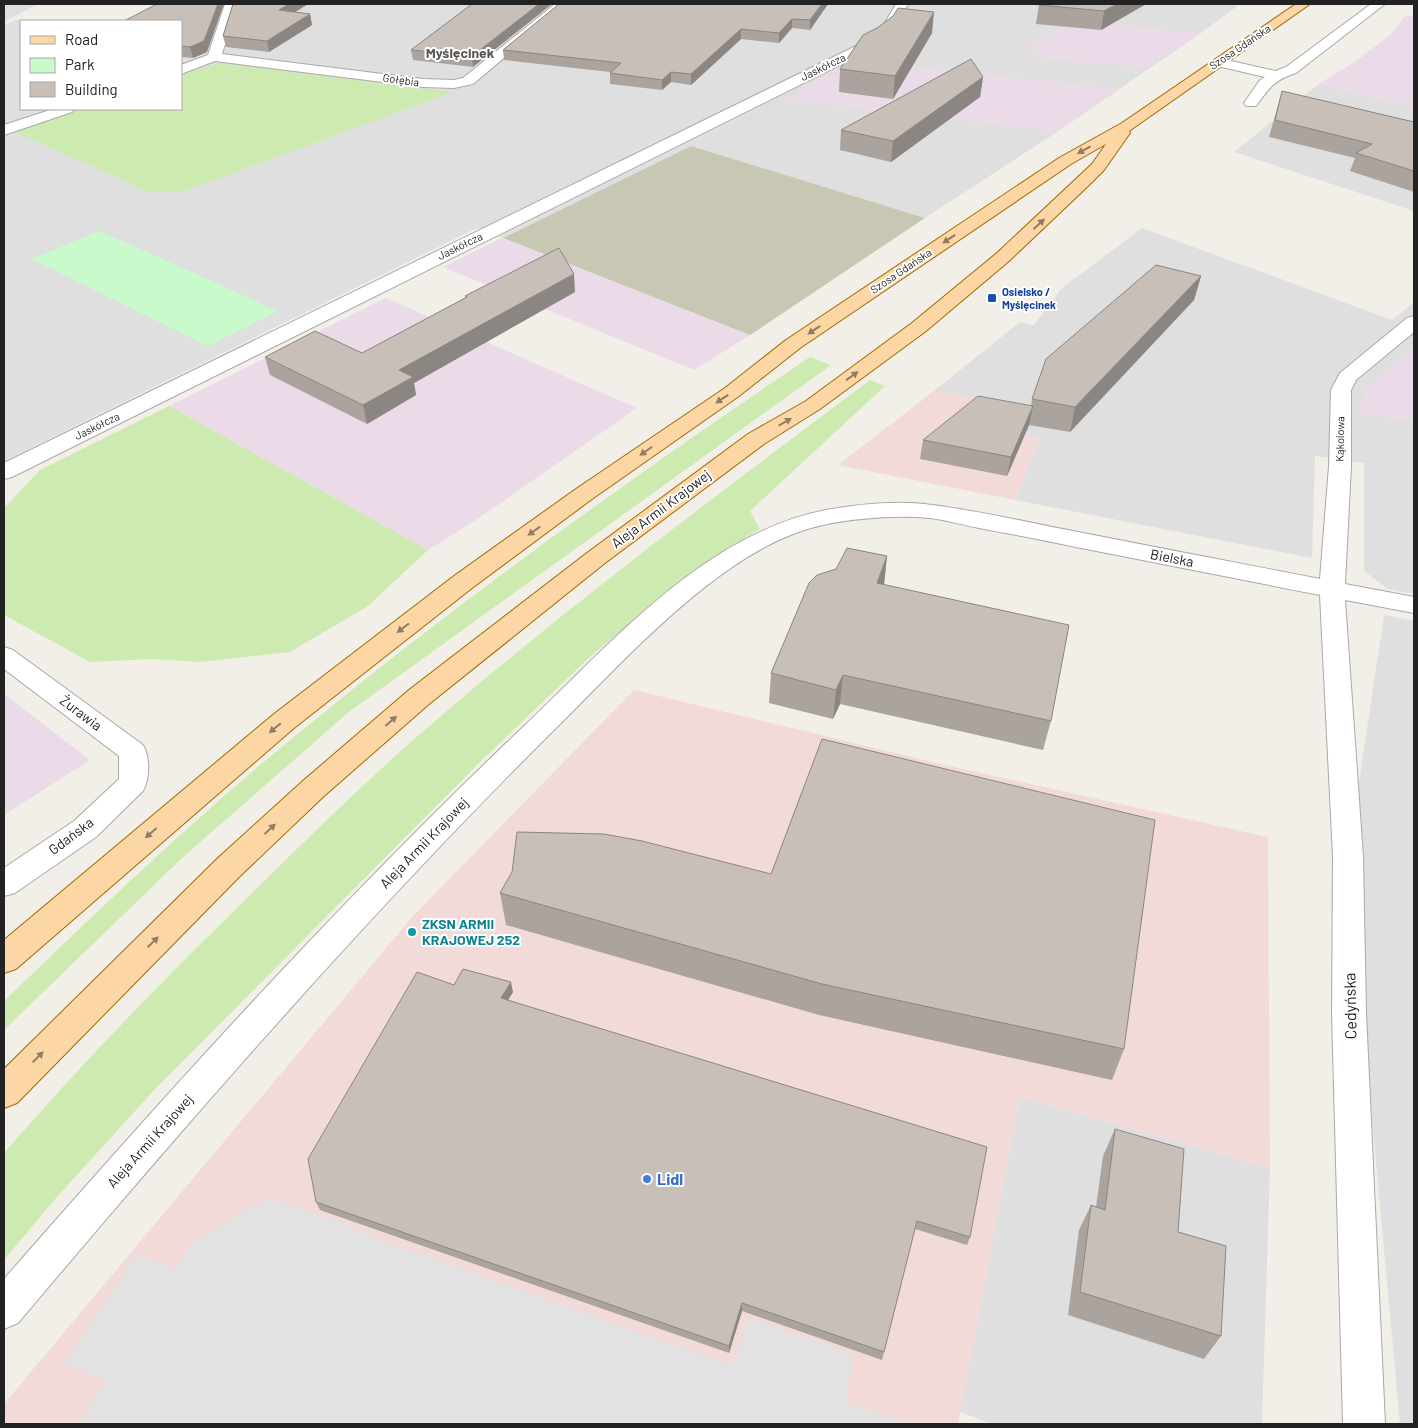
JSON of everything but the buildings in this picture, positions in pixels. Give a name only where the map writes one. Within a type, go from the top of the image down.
[{"type":"main road","name":"Szosa Gdańska","points":[[4,959],[203,788],[359,661],[486,565],[732,392],[793,344],[1065,161],[1127,126],[1304,4]]},
{"type":"main road","name":"Szosa Gdańska","points":[[742,449],[813,405],[960,295],[1098,167],[1127,126]]},
{"type":"main road","name":"Aleja Armii Krajowej","points":[[4,1092],[229,867],[374,736],[516,619],[742,449]]},
{"type":"street","points":[[182,70],[214,57],[231,4]]},
{"type":"street","name":"Gołębia","points":[[214,57],[423,83],[454,84],[468,81],[562,4]]},
{"type":"street","name":"Jaskółcza","points":[[4,472],[869,45],[884,32],[902,4]]},
{"type":"street","points":[[1250,103],[1266,83],[1276,76],[1291,70],[1310,57],[1379,4]]},
{"type":"street","points":[[1218,62],[1276,76]]},
{"type":"street","points":[[4,130],[64,110]]},
{"type":"street","name":"Kąkolowa","points":[[1332,589],[1340,466],[1340,390],[1347,377],[1353,371],[1414,322]]},
{"type":"street","name":"Bielska","points":[[930,512],[1414,605]]},
{"type":"street","name":"Aleja Armii Krajowej","points":[[4,1309],[127,1166],[354,915],[515,750],[677,597],[742,550],[775,533],[801,524],[851,514],[930,512]]},
{"type":"street","name":"Cedyńska","points":[[1332,589],[1348,857],[1349,1013],[1364,1424]]},
{"type":"street","name":"Żurawia","points":[[4,656],[133,752],[133,783]]},
{"type":"street","name":"Gdańska","points":[[4,884],[85,829],[133,783]]},
{"type":"shaded area","points":[[4,4],[38,4],[4,22]]},
{"type":"shaded area","points":[[231,4],[1240,4],[1057,132],[925,218],[691,146],[502,238],[477,228],[4,461],[4,25],[15,20],[20,20],[20,110],[182,110],[182,31],[222,35]]},
{"type":"shaded area","points":[[1406,15],[1414,17],[1414,107],[1319,84],[1359,59],[1390,35]]},
{"type":"shaded area","points":[[1073,21],[1199,33],[1148,68],[1029,57],[1041,50],[1028,46]]},
{"type":"shaded area","points":[[854,60],[1117,89],[1057,132],[779,99],[792,98],[800,94],[799,89]]},
{"type":"shaded area","points":[[1319,84],[1414,107],[1414,211],[1234,152]]},
{"type":"shaded area","points":[[691,146],[925,218],[750,335],[503,238]]},
{"type":"shaded area","points":[[1142,228],[1392,320],[1414,302],[1414,594],[1388,589],[1364,571],[1364,463],[1315,456],[1312,558],[1015,500],[1040,439],[1007,433],[934,391],[1020,322],[1034,325],[1062,288]]},
{"type":"shaded area","points":[[502,238],[750,335],[694,370],[443,267]]},
{"type":"shaded area","points":[[386,298],[637,408],[476,520],[428,550],[169,406]]},
{"type":"shaded area","points":[[1414,348],[1414,422],[1360,413],[1364,390]]},
{"type":"shaded area","points":[[934,391],[1015,403],[1007,433],[1040,438],[1015,500],[838,465]]},
{"type":"shaded area","points":[[1384,615],[1414,621],[1414,1424],[1400,1424],[1348,857]]},
{"type":"shaded area","points":[[634,690],[945,765],[1268,837],[1270,1168],[1020,1097],[958,1424],[4,1424],[4,1404],[413,916]]},
{"type":"shaded area","points":[[4,694],[90,760],[4,815]]},
{"type":"shaded area","points":[[1020,1097],[1270,1168],[1262,1424],[993,1424],[960,1412]]},
{"type":"shaded area","points":[[268,1198],[354,1227],[355,1231],[727,1364],[735,1360],[748,1318],[855,1355],[845,1395],[847,1403],[908,1424],[79,1424],[106,1381],[65,1364],[138,1254],[176,1269],[188,1245]]},
{"type":"green space","points":[[219,63],[453,92],[185,191],[149,192],[15,132],[80,110],[182,110],[182,75]]},
{"type":"green space","points":[[100,231],[278,311],[208,346],[31,259]]},
{"type":"green space","points":[[810,357],[831,365],[350,711],[182,858],[4,1030],[4,1001],[149,864],[261,764],[424,633],[550,538]]},
{"type":"green space","points":[[870,380],[885,386],[750,511],[760,529],[712,558],[668,591],[591,656],[477,765],[156,1088],[56,1198],[4,1260],[4,1153],[63,1086],[155,989],[320,826],[442,715],[600,586]]},
{"type":"green space","points":[[169,406],[428,550],[368,606],[290,652],[200,662],[151,659],[90,662],[4,615],[4,508],[40,470]]},
{"type":"place","name":"Osielsko / Myślęcinek","points":[[992,298]]},
{"type":"place","name":"ZKSN ARMII KRAJOWEJ 252","points":[[412,932]]},
{"type":"place","name":"Lidl","points":[[647,1179]]},
{"type":"district","name":"Myślęcinek","points":[[460,53]]}]
